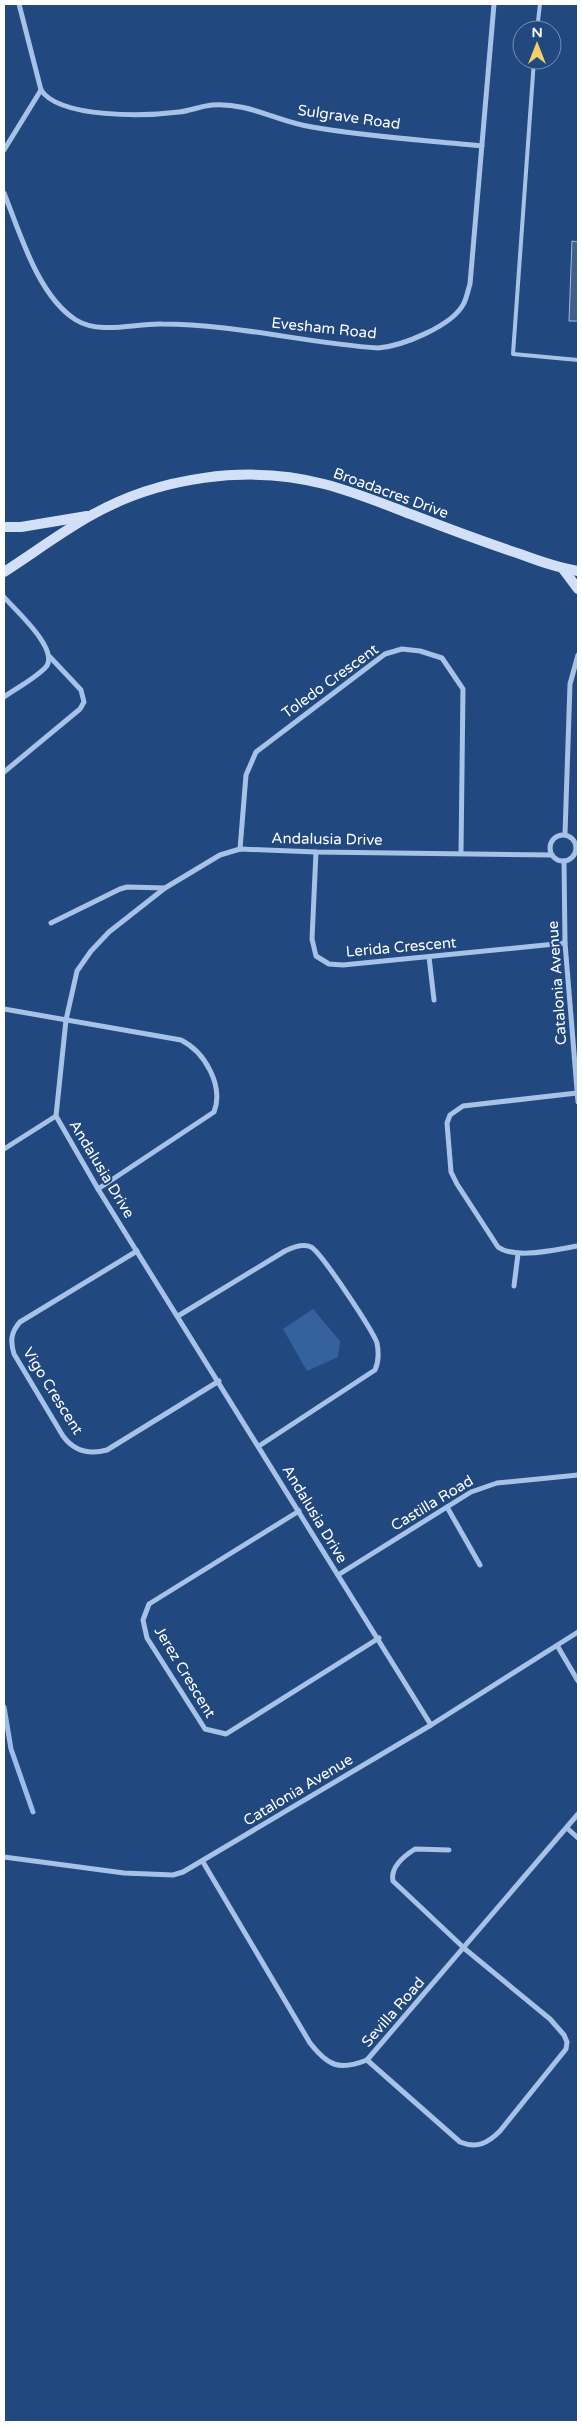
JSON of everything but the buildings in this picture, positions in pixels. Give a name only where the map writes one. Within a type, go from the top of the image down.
[{"type":"street","points":[[4,150],[41,90],[19,4]]},
{"type":"street","name":"Evesham Road","points":[[4,193],[42,282],[67,312],[83,324],[119,327],[178,324],[366,347],[394,346],[422,335],[444,322],[464,303],[470,284],[494,4]]},
{"type":"street","name":"Sulgrave Road","points":[[41,90],[53,102],[74,110],[163,113],[180,112],[212,105],[237,105],[310,127],[482,146]]},
{"type":"street","name":"Broadacres Drive","points":[[4,572],[91,516],[148,492],[206,478],[251,474],[294,478],[368,497],[457,532],[563,569],[578,571]]},
{"type":"street","name":"Broadacres Drive","points":[[4,527],[31,526],[91,516]]},
{"type":"street","points":[[563,569],[578,589]]},
{"type":"street","points":[[4,597],[46,644],[50,657],[81,690],[84,702],[80,709],[4,772]]},
{"type":"street","name":"Toledo Crescent","points":[[240,849],[246,775],[256,752],[386,654],[402,649],[420,651],[442,658],[463,689],[461,854]]},
{"type":"street","points":[[565,834],[570,684],[578,656]]},
{"type":"street","points":[[4,697],[46,668],[50,657]]},
{"type":"street","points":[[565,834],[571,836],[578,846],[574,856],[564,861],[552,855],[551,843],[554,838],[565,834]]},
{"type":"street","name":"Andalusia Drive","points":[[431,1725],[379,1638],[98,1188],[56,1116],[66,1020],[77,971],[91,951],[109,932],[165,888],[198,866],[220,855],[240,849],[316,852],[552,855]]},
{"type":"street","name":"Lerida Crescent","points":[[316,852],[312,940],[316,956],[321,961],[343,965],[566,943]]},
{"type":"street","name":"Catalonia Avenue","points":[[564,861],[566,943],[578,1102]]},
{"type":"street","points":[[51,923],[120,889],[127,887],[165,888]]},
{"type":"street","points":[[429,957],[434,1000]]},
{"type":"street","points":[[4,1009],[181,1040],[188,1044],[205,1064],[216,1084],[218,1095],[214,1112],[209,1117],[98,1188]]},
{"type":"street","points":[[571,1014],[578,1014]]},
{"type":"street","points":[[577,1094],[463,1106],[450,1115],[447,1123],[451,1172],[498,1248],[506,1253],[518,1254],[578,1246]]},
{"type":"street","points":[[4,1149],[56,1116]]},
{"type":"street","points":[[178,1316],[285,1250],[306,1246],[311,1247],[326,1263],[376,1341],[378,1362],[375,1370],[259,1446]]},
{"type":"street","name":"Vigo Crescent","points":[[137,1251],[20,1322],[14,1329],[12,1342],[14,1354],[63,1436],[68,1443],[80,1450],[92,1453],[107,1450],[219,1381]]},
{"type":"street","points":[[514,1286],[518,1254]]},
{"type":"street","name":"Castilla Road","points":[[338,1575],[486,1485],[578,1475]]},
{"type":"street","points":[[447,1508],[480,1565]]},
{"type":"street","name":"Jerez Crescent","points":[[299,1511],[150,1604],[143,1620],[147,1638],[205,1729],[226,1734],[379,1638]]},
{"type":"street","name":"Catalonia Avenue","points":[[4,1857],[149,1875],[173,1875],[203,1862],[431,1725],[578,1632]]},
{"type":"street","points":[[558,1646],[578,1681]]},
{"type":"street","name":"Sevilla Road","points":[[203,1862],[310,2043],[320,2056],[331,2064],[344,2066],[367,2060],[568,1828],[578,1814]]},
{"type":"street","points":[[568,1828],[578,1838]]},
{"type":"street","points":[[367,2060],[460,2142],[469,2146],[484,2144],[500,2131],[563,2056],[567,2042],[559,2028],[464,1949],[396,1886],[392,1877],[398,1864],[414,1849],[449,1850]]},
{"type":"lane","points":[[538,20],[540,4]]},
{"type":"lane","points":[[533,70],[513,354],[578,360]]},
{"type":"shaded area","points":[[572,241],[578,242],[578,321],[569,321]]},
{"type":"shaded area","points":[[313,1309],[340,1341],[338,1357],[307,1371],[283,1329]]},
{"type":"waterway","points":[[4,1707],[11,1749],[33,1812]]}]
